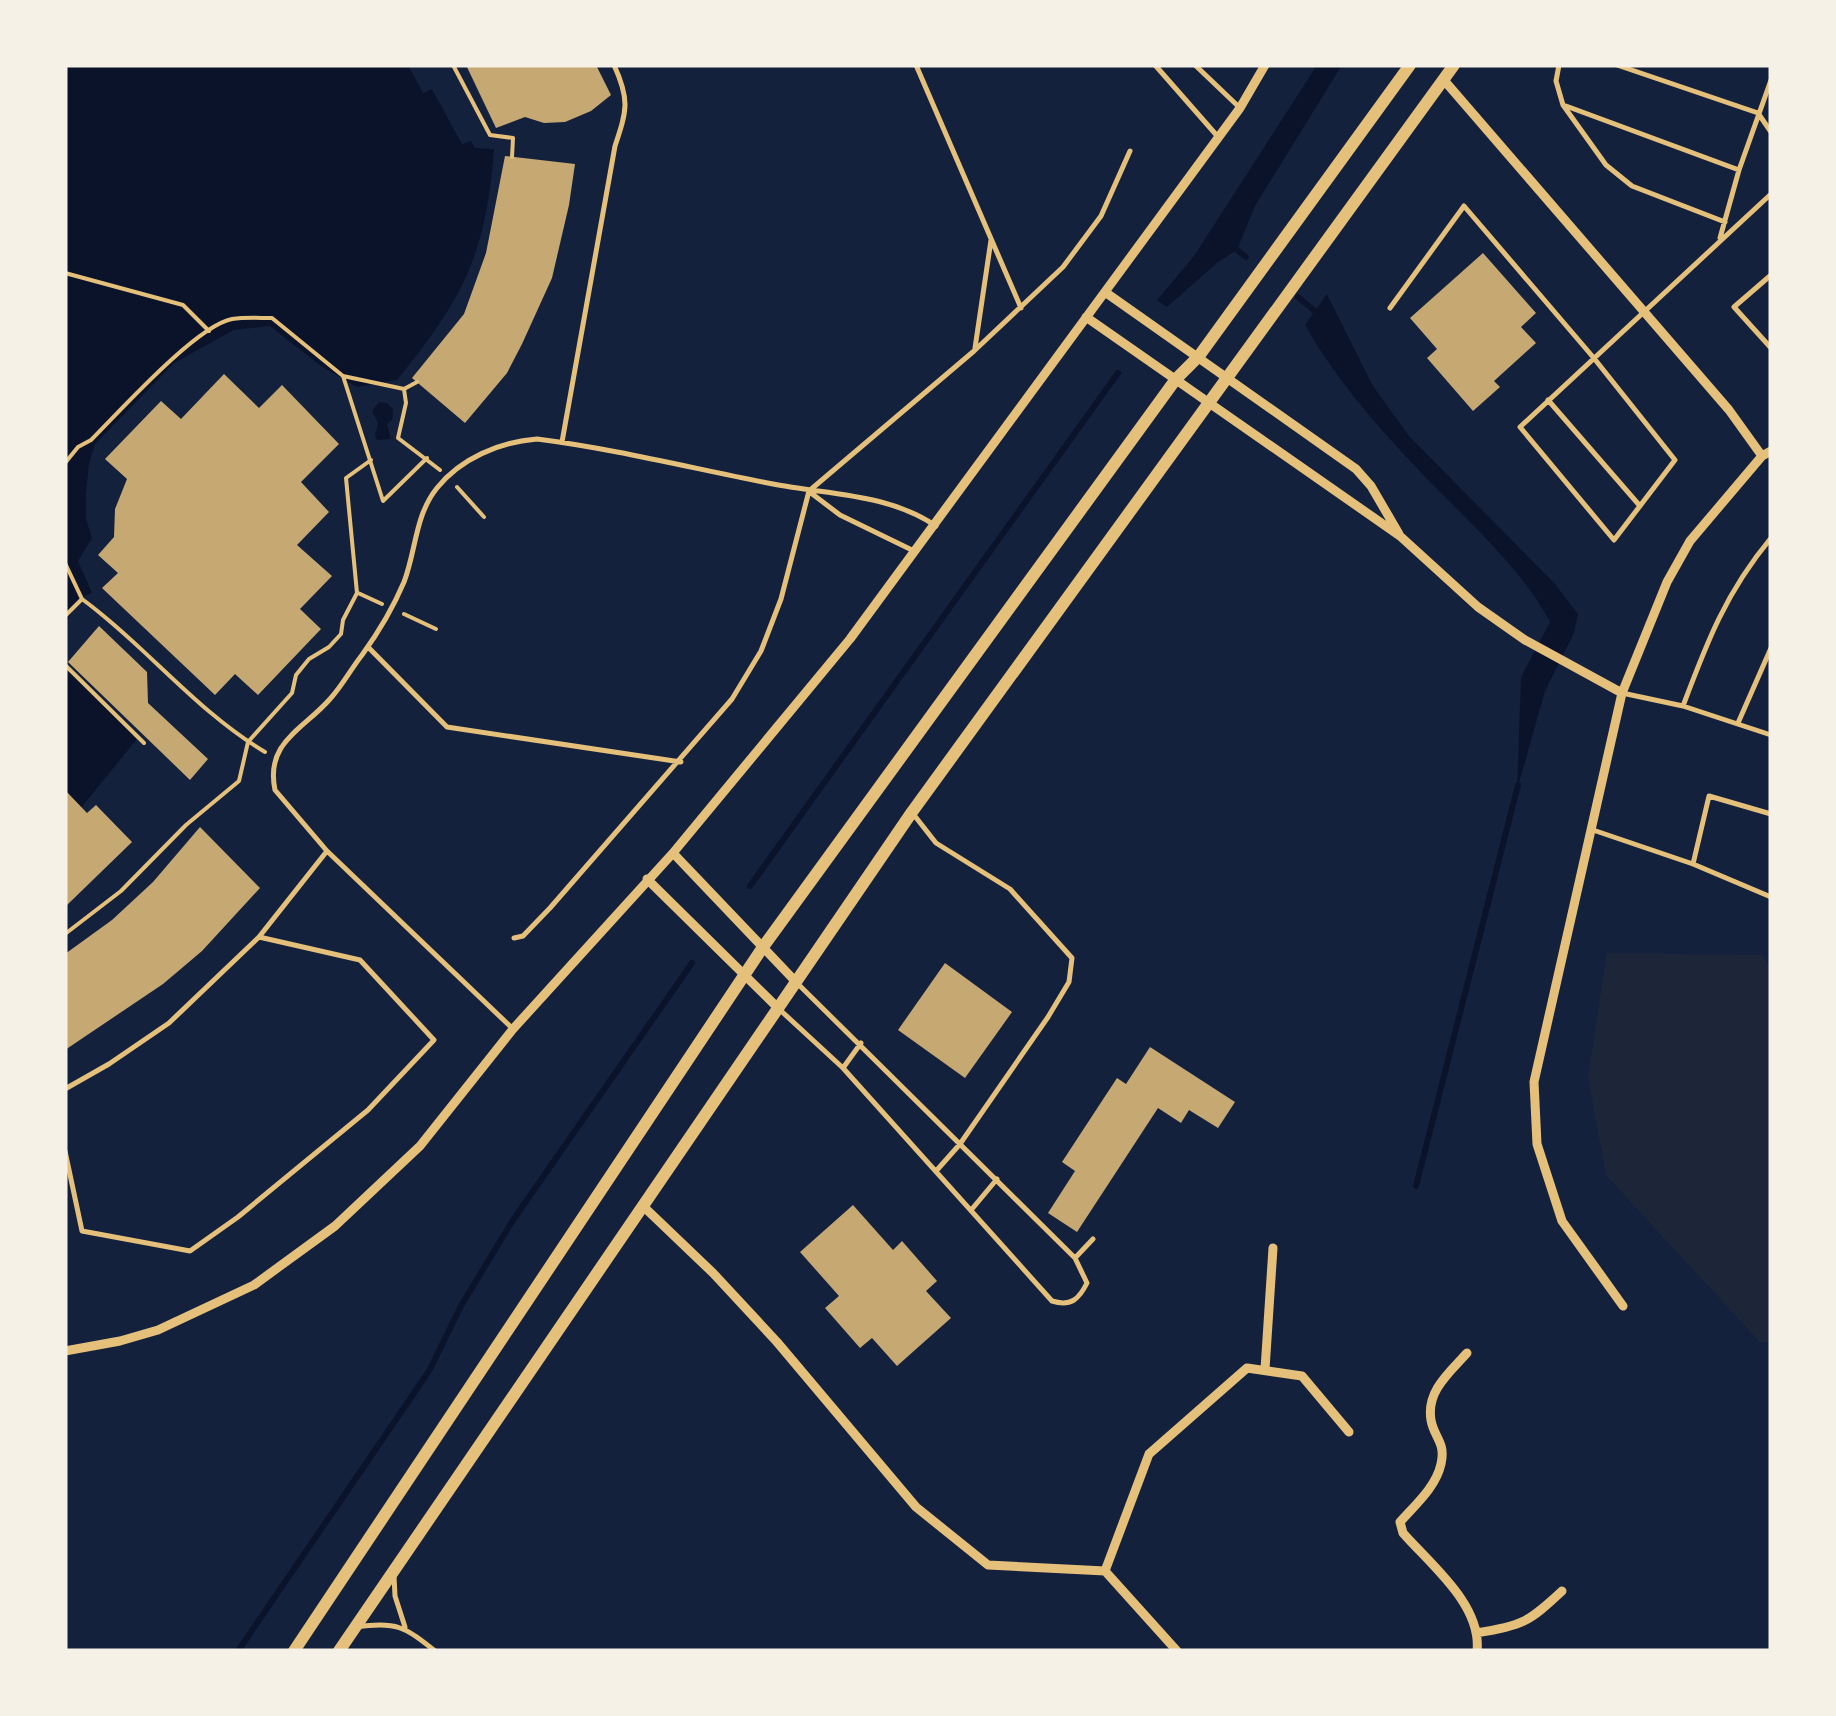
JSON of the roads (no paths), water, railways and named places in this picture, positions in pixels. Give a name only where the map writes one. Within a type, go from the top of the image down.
[{"type":"main road","points":[[294,1651],[763,947],[1410,65]]},
{"type":"main road","points":[[340,1651],[912,812],[1454,65]]},
{"type":"street","points":[[65,1351],[120,1341],[194,1315],[254,1285],[310,1247],[420,1146],[513,1029],[673,852],[850,639],[1219,138],[1265,65]]},
{"type":"street","points":[[1443,79],[1766,454],[1690,540],[1667,582],[1622,693],[1534,1082],[1537,1144],[1562,1221],[1624,1306]]},
{"type":"street","points":[[1105,292],[1356,469],[1377,495],[1400,536]]},
{"type":"street","points":[[1086,317],[1400,536],[1478,607],[1525,640],[1622,693]]},
{"type":"street","points":[[673,852],[796,982]]},
{"type":"street","points":[[648,879],[779,1009]]},
{"type":"street","points":[[644,1207],[714,1273],[777,1342],[916,1506],[988,1565],[1104,1571],[1177,1651]]},
{"type":"street","points":[[1265,1370],[1273,1248]]},
{"type":"street","points":[[1467,1353],[1433,1392],[1430,1421],[1443,1443],[1436,1480],[1400,1522],[1403,1534],[1464,1602],[1476,1633],[1478,1651]]},
{"type":"street","points":[[1104,1571],[1149,1454],[1247,1368],[1302,1376],[1349,1432]]},
{"type":"street","points":[[1476,1633],[1511,1628],[1530,1620],[1562,1591]]},
{"type":"lane","points":[[562,442],[615,146],[626,114],[626,94],[614,65]]},
{"type":"lane","points":[[916,65],[1021,308]]},
{"type":"lane","points":[[1156,65],[1219,138]]},
{"type":"lane","points":[[1195,65],[1240,108]]},
{"type":"lane","points":[[1559,65],[1556,81],[1564,105],[1606,166],[1632,186],[1725,222]]},
{"type":"lane","points":[[1618,65],[1758,113],[1771,132]]},
{"type":"lane","points":[[1720,240],[1739,170],[1771,80]]},
{"type":"lane","points":[[1564,105],[1739,170]]},
{"type":"lane","points":[[514,938],[523,936],[550,908],[732,699],[761,650],[781,599],[809,491],[974,351],[1062,267],[1101,216],[1130,151]]},
{"type":"lane","points":[[1390,308],[1464,206],[1593,357],[1675,460],[1614,540],[1520,427],[1593,357],[1771,194]]},
{"type":"lane","points":[[974,351],[992,236]]},
{"type":"lane","points":[[1771,275],[1734,307],[1771,348]]},
{"type":"lane","points":[[1548,400],[1640,506]]},
{"type":"lane","points":[[513,1029],[327,850],[275,790],[274,757],[330,699],[368,647],[405,579],[426,506],[448,478],[458,467],[512,441],[562,442],[809,491],[874,499],[918,514],[936,526]]},
{"type":"lane","points":[[809,491],[840,515],[917,552]]},
{"type":"lane","points":[[1682,706],[1714,624],[1749,564],[1771,538]]},
{"type":"lane","points":[[368,647],[447,727],[680,762]]},
{"type":"lane","points":[[1738,722],[1771,648]]},
{"type":"lane","points":[[1622,693],[1682,706],[1771,735]]},
{"type":"lane","points":[[1694,864],[1709,796],[1771,814]]},
{"type":"lane","points":[[912,812],[936,844],[1010,889],[1072,958],[1073,966],[1069,982],[1048,1017],[960,1144],[936,1170]]},
{"type":"lane","points":[[1593,830],[1694,864],[1771,897]]},
{"type":"lane","points":[[65,1089],[168,1023],[259,937],[327,850]]},
{"type":"lane","points":[[65,1150],[82,1231],[190,1251],[238,1218],[359,1119],[434,1040],[360,960],[259,937]]},
{"type":"lane","points":[[779,1009],[843,1068],[1052,1301],[1072,1302],[1081,1294],[1087,1283],[1075,1258],[796,982]]},
{"type":"lane","points":[[843,1068],[861,1043]]},
{"type":"lane","points":[[972,1209],[997,1179]]},
{"type":"lane","points":[[1075,1258],[1093,1239]]},
{"type":"lane","points":[[394,1570],[405,1627]]},
{"type":"lane","points":[[356,1627],[405,1627],[435,1651]]},
{"type":"waterway","points":[[1231,245],[1246,257]]},
{"type":"waterway","points":[[1298,297],[1317,313]]},
{"type":"waterway","points":[[750,886],[1118,373]]},
{"type":"waterway","points":[[1416,1186],[1518,785]]},
{"type":"waterway","points":[[238,1651],[429,1371],[462,1304],[513,1220],[692,963]]}]
